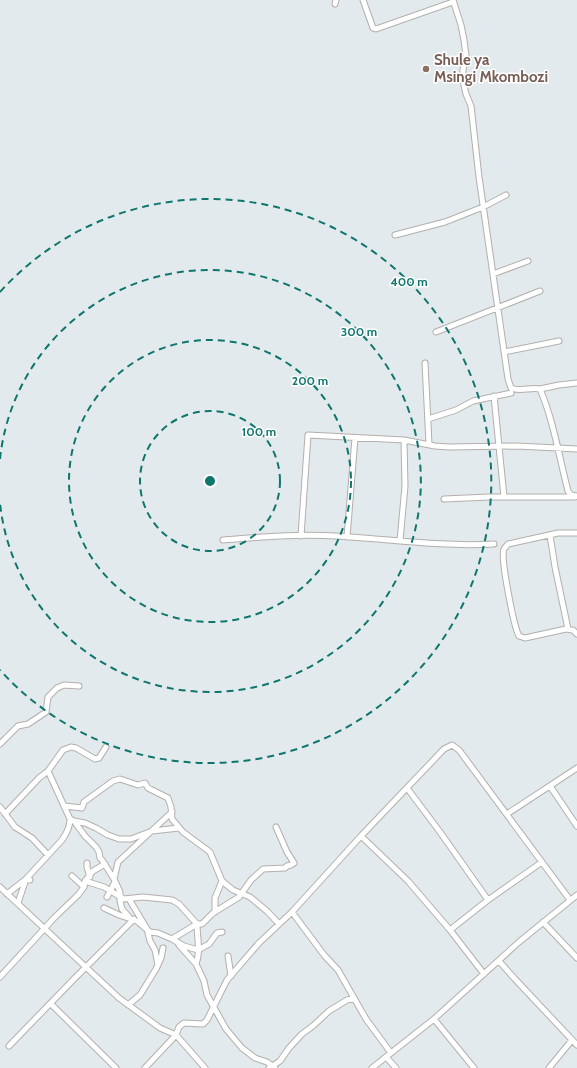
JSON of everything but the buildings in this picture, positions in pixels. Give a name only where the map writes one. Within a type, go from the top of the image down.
[{"type":"street","points":[[363,0],[373,28],[376,29],[453,1],[464,40],[466,56],[463,70],[463,81],[471,106],[483,207],[508,379],[511,388],[515,390],[532,388],[540,389],[577,383]]},
{"type":"street","points":[[396,235],[445,222],[483,207],[506,195]]},
{"type":"street","points":[[493,274],[528,261]]},
{"type":"street","points":[[436,332],[540,291]]},
{"type":"street","points":[[504,352],[559,341]]},
{"type":"street","points":[[424,363],[429,444]]},
{"type":"street","points":[[540,389],[558,449],[568,491],[571,495],[577,496]]},
{"type":"street","points":[[428,419],[456,410],[473,401],[511,393]]},
{"type":"street","points":[[494,396],[504,497]]},
{"type":"street","points":[[300,536],[308,435],[404,440],[449,447],[499,446],[577,449]]},
{"type":"street","points":[[347,537],[355,438]]},
{"type":"street","points":[[400,541],[405,486],[404,440]]},
{"type":"street","points":[[444,499],[577,496]]},
{"type":"street","points":[[577,533],[550,535],[508,544],[504,549],[506,573],[514,623],[519,636],[525,638],[568,630],[573,630],[577,634]]},
{"type":"street","points":[[550,535],[568,630]]},
{"type":"street","points":[[223,540],[300,536],[347,537],[460,545],[494,544]]},
{"type":"street","points":[[0,744],[18,726],[28,724],[46,712],[48,697],[57,688],[64,684],[79,686]]},
{"type":"street","points":[[144,1068],[176,1035],[179,1027],[190,1022],[203,1024],[207,1020],[227,980],[259,943],[292,912],[444,749],[452,745],[460,750],[570,900]]},
{"type":"street","points":[[5,814],[39,778],[48,771],[63,750],[71,747],[76,748],[95,759],[99,758],[106,747]]},
{"type":"street","points":[[507,814],[577,768]]},
{"type":"street","points":[[48,771],[72,820],[99,852],[100,858],[115,881],[120,896],[122,909],[131,918],[150,932],[158,933],[184,946],[198,950],[209,944],[217,933],[222,932]]},
{"type":"street","points":[[64,806],[82,808],[84,802],[104,787],[120,779],[138,785],[145,783],[148,788],[168,798],[172,812],[172,819],[197,843],[210,852],[222,881],[233,890],[250,897],[268,912],[279,924]]},
{"type":"street","points":[[550,786],[577,826]]},
{"type":"street","points":[[407,788],[488,900]]},
{"type":"street","points":[[0,807],[15,827],[32,838],[48,855]]},
{"type":"street","points":[[107,897],[115,881],[118,862],[172,812]]},
{"type":"street","points":[[72,820],[85,823],[119,839],[131,839],[152,831],[180,828]]},
{"type":"street","points":[[7,894],[28,879],[67,834],[72,820]]},
{"type":"street","points":[[172,939],[197,924],[202,924],[215,912],[236,900],[251,880],[263,869],[285,868],[294,862],[276,827]]},
{"type":"street","points":[[362,836],[408,881],[450,930],[484,974]]},
{"type":"street","points":[[450,930],[488,900],[542,862]]},
{"type":"street","points":[[87,863],[92,884]]},
{"type":"street","points":[[0,977],[84,887],[85,881],[93,871],[105,864]]},
{"type":"street","points":[[72,876],[84,887]]},
{"type":"street","points":[[18,903],[28,879]]},
{"type":"street","points":[[85,881],[100,885],[124,899],[143,897],[172,900],[179,904],[197,924],[199,956],[196,964]]},
{"type":"street","points":[[215,912],[215,898],[222,881]]},
{"type":"street","points":[[0,887],[128,1005],[160,1028],[176,1035],[205,1068]]},
{"type":"street","points":[[372,1068],[434,1019],[543,922],[577,896]]},
{"type":"street","points":[[129,899],[147,929],[150,941],[155,950],[158,965]]},
{"type":"street","points":[[104,908],[118,915],[131,918]]},
{"type":"street","points":[[118,915],[122,909]]},
{"type":"street","points":[[292,912],[338,970],[396,1068]]},
{"type":"street","points":[[9,1046],[51,1004],[131,918]]},
{"type":"street","points":[[543,922],[577,958]]},
{"type":"street","points":[[172,939],[183,948],[196,964],[204,982],[207,995],[226,1029],[242,1048],[255,1058],[268,1062],[272,1067],[280,1061],[302,1034],[314,1026],[329,1011],[347,1000],[354,998]]},
{"type":"street","points":[[128,1005],[140,995],[158,965],[163,948]]},
{"type":"street","points":[[228,956],[231,976]]},
{"type":"street","points":[[499,961],[577,1045]]},
{"type":"street","points":[[51,1004],[116,1068]]},
{"type":"street","points":[[434,1019],[474,1068]]},
{"type":"street","points":[[549,1068],[572,1040]]},
{"type":"place","name":"Shule ya Msingi Mkombozi","points":[[426,69]]}]
